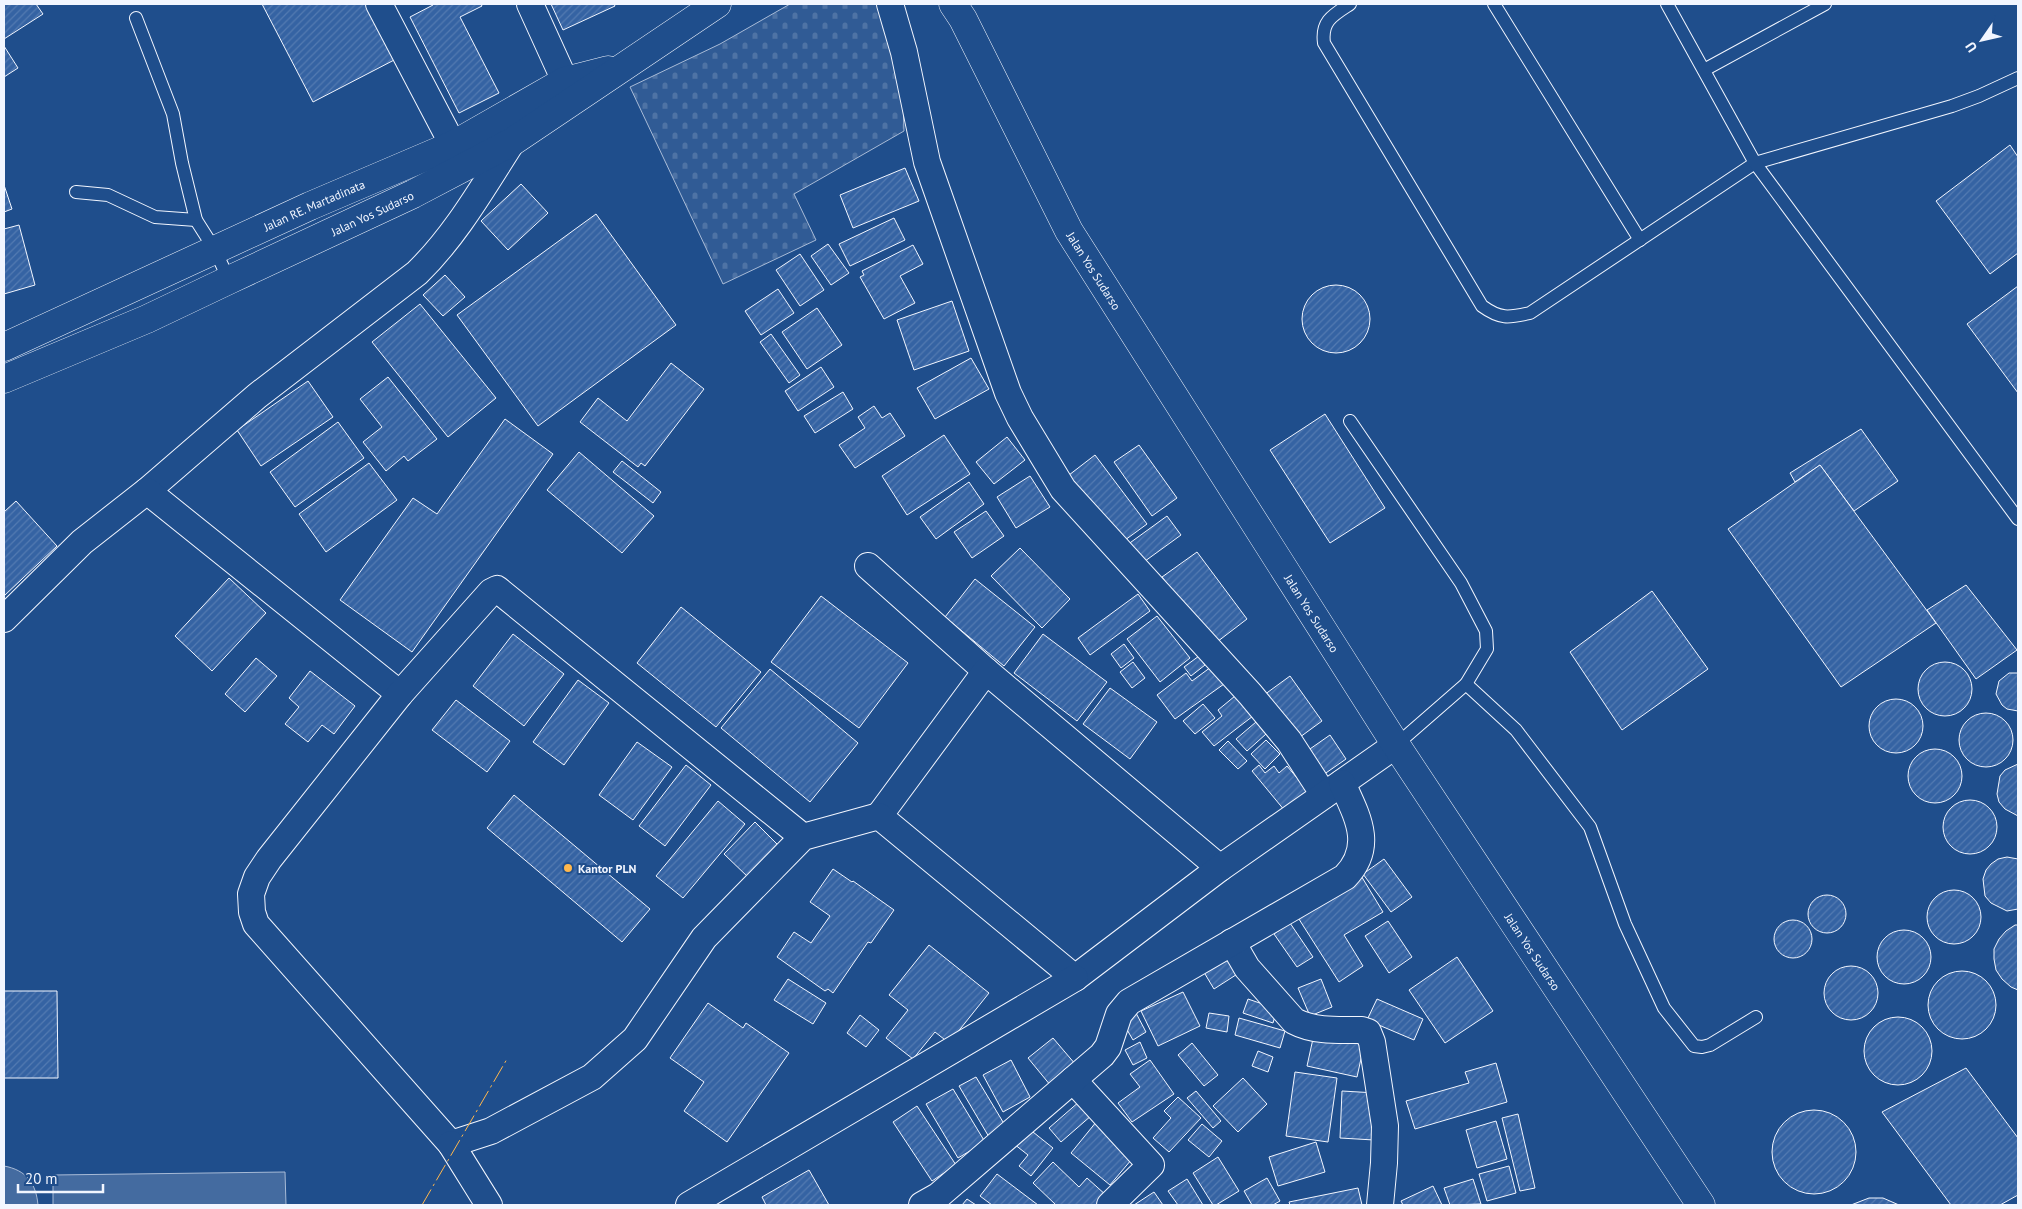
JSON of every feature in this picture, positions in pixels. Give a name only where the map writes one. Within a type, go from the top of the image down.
[{"type":"highway","name":"Jalan Yos Sudarso","points":[[4,379],[147,319],[413,194],[512,142],[717,4]]},
{"type":"highway","name":"Jalan Yos Sudarso","points":[[953,4],[1070,231],[1396,744],[1701,1205]]},
{"type":"highway","name":"Jalan RE. Martadinata","points":[[4,347],[310,206],[453,144],[565,81],[624,66]]},
{"type":"street","points":[[379,4],[453,144]]},
{"type":"street","points":[[530,4],[565,81]]},
{"type":"street","points":[[890,4],[904,52],[927,162],[1008,394],[1020,418],[1063,489],[1250,694],[1333,789],[1360,824],[1362,838],[1358,859],[1345,877],[1129,1002],[1119,1014],[1108,1047],[1102,1055],[938,1196],[922,1205]]},
{"type":"street","points":[[4,620],[82,542],[147,491],[256,396],[418,273],[449,238],[512,142]]},
{"type":"street","points":[[147,491],[400,694]]},
{"type":"street","points":[[868,566],[986,671],[1220,868]]},
{"type":"street","points":[[489,1205],[452,1144],[256,924],[252,912],[251,894],[257,877],[400,694],[491,592],[497,588],[803,837]]},
{"type":"street","points":[[452,1144],[491,1131],[592,1076],[635,1038],[704,938],[803,837],[879,816],[986,671]]},
{"type":"street","points":[[689,1205],[1075,978],[1220,868],[1396,744]]},
{"type":"street","points":[[879,816],[1075,978]]},
{"type":"street","points":[[1232,942],[1247,968],[1294,1021],[1304,1026],[1318,1029],[1362,1030],[1368,1032],[1372,1042],[1385,1126],[1380,1205]]},
{"type":"street","points":[[1072,1080],[1151,1165],[1110,1205]]},
{"type":"lane","points":[[1350,4],[1332,16],[1326,24],[1322,32],[1324,43],[1482,306],[1495,315],[1510,318],[1530,314],[1755,163],[1952,106],[2018,78]]},
{"type":"lane","points":[[1494,4],[1640,240]]},
{"type":"lane","points":[[1667,4],[1755,163],[2018,519]]},
{"type":"lane","points":[[1704,70],[1825,4]]},
{"type":"lane","points":[[136,18],[173,114],[196,220],[229,280]]},
{"type":"lane","points":[[76,192],[108,195],[155,217],[196,220]]},
{"type":"lane","points":[[1350,421],[1461,583],[1486,631],[1487,649],[1466,684],[1396,744]]},
{"type":"lane","points":[[1466,684],[1516,730],[1590,827],[1625,924],[1664,1008],[1694,1046],[1710,1045],[1756,1018]]},
{"type":"green space","points":[[790,4],[879,4],[902,75],[904,131],[794,194],[816,240],[723,284],[630,87],[720,44]]},
{"type":"shaded area","points":[[4,1166],[24,1174],[35,1190],[38,1205],[4,1205]]},
{"type":"shaded area","points":[[285,1172],[286,1205],[53,1205],[53,1175]]},
{"type":"building","points":[[4,4],[36,4],[43,14],[4,39]]},
{"type":"building","points":[[262,4],[370,4],[398,58],[313,102]]},
{"type":"building","points":[[432,4],[481,4],[482,6],[460,17],[499,93],[459,113],[410,17]]},
{"type":"building","points":[[551,4],[614,4],[615,6],[563,30]]},
{"type":"building","points":[[4,46],[18,68],[4,77]]},
{"type":"building","points":[[2010,145],[2018,157],[2018,253],[1990,274],[1936,201]]},
{"type":"building","points":[[905,168],[919,201],[853,228],[840,195]]},
{"type":"building","points":[[521,184],[548,213],[508,250],[481,221]]},
{"type":"building","points":[[4,185],[12,209],[4,212]]},
{"type":"building","points":[[596,214],[676,325],[538,426],[457,315]]},
{"type":"building","points":[[894,218],[905,240],[850,266],[839,244]]},
{"type":"building","points":[[19,225],[35,285],[4,294],[4,229]]},
{"type":"building","points":[[828,244],[849,273],[831,285],[811,256]]},
{"type":"building","points":[[913,245],[923,264],[900,276],[915,303],[884,319],[860,277],[864,275],[862,271]]},
{"type":"building","points":[[800,254],[824,290],[800,306],[776,270]]},
{"type":"building","points":[[445,275],[465,297],[443,316],[423,295]]},
{"type":"building","points":[[1336,285],[1349,288],[1360,295],[1367,306],[1370,319],[1367,332],[1360,343],[1349,350],[1336,353],[1323,350],[1312,343],[1305,332],[1302,319],[1305,306],[1312,295],[1323,288]]},
{"type":"building","points":[[2018,286],[2018,393],[1967,324]]},
{"type":"building","points":[[778,289],[794,313],[761,335],[745,311]]},
{"type":"building","points":[[952,301],[969,351],[914,370],[897,320]]},
{"type":"building","points":[[420,304],[496,398],[448,437],[372,342]]},
{"type":"building","points":[[817,308],[842,345],[807,369],[782,332]]},
{"type":"building","points":[[771,334],[800,375],[789,383],[760,342]]},
{"type":"building","points":[[971,358],[989,389],[935,419],[917,388]]},
{"type":"building","points":[[671,363],[704,389],[645,466],[641,463],[638,467],[580,422],[598,398],[627,421]]},
{"type":"building","points":[[821,367],[834,387],[798,411],[785,391]]},
{"type":"building","points":[[388,377],[437,439],[408,461],[404,456],[386,471],[363,442],[382,427],[360,399]]},
{"type":"building","points":[[308,381],[333,417],[261,466],[237,430]]},
{"type":"building","points":[[843,392],[853,409],[815,433],[804,416]]},
{"type":"building","points":[[874,406],[882,418],[890,413],[905,436],[855,468],[839,445],[865,428],[858,417]]},
{"type":"building","points":[[1325,414],[1385,508],[1330,543],[1270,450]]},
{"type":"building","points":[[505,419],[553,454],[412,652],[340,600],[413,498],[437,514]]},
{"type":"building","points":[[338,422],[364,458],[295,507],[270,472]]},
{"type":"building","points":[[1861,429],[1898,481],[1854,511],[1820,465],[1795,482],[1790,473]]},
{"type":"building","points":[[944,435],[970,474],[907,515],[882,476]]},
{"type":"building","points":[[1007,437],[1025,460],[994,484],[976,462]]},
{"type":"building","points":[[1139,445],[1177,498],[1152,516],[1114,462]]},
{"type":"building","points":[[579,452],[654,516],[622,553],[547,490]]},
{"type":"building","points":[[1095,455],[1147,524],[1121,543],[1069,475]]},
{"type":"building","points":[[622,461],[661,492],[653,503],[613,472]]},
{"type":"building","points":[[369,463],[397,500],[326,552],[299,514]]},
{"type":"building","points":[[1820,465],[1936,623],[1841,687],[1728,529]]},
{"type":"building","points":[[1030,476],[1050,507],[1016,528],[997,497]]},
{"type":"building","points":[[969,482],[984,504],[936,539],[920,517]]},
{"type":"building","points":[[16,501],[57,546],[4,596],[4,512]]},
{"type":"building","points":[[986,511],[1004,536],[972,558],[954,532]]},
{"type":"building","points":[[1167,516],[1181,535],[1141,564],[1127,545]]},
{"type":"building","points":[[1020,548],[1070,599],[1042,628],[991,576]]},
{"type":"building","points":[[1197,552],[1247,619],[1213,645],[1162,577]]},
{"type":"building","points":[[229,578],[266,613],[212,671],[175,636]]},
{"type":"building","points":[[975,579],[1035,627],[1004,666],[945,617]]},
{"type":"building","points":[[1966,585],[2017,650],[1976,679],[1927,610]]},
{"type":"building","points":[[1652,591],[1708,669],[1622,730],[1570,652]]},
{"type":"building","points":[[1138,594],[1150,611],[1090,655],[1078,638]]},
{"type":"building","points":[[821,596],[908,663],[859,728],[771,662]]},
{"type":"building","points":[[681,607],[761,672],[716,727],[637,663]]},
{"type":"building","points":[[1157,616],[1190,658],[1160,682],[1127,639]]},
{"type":"building","points":[[513,634],[564,674],[524,726],[473,686]]},
{"type":"building","points":[[1043,634],[1107,682],[1077,721],[1014,673]]},
{"type":"building","points":[[1124,644],[1134,658],[1121,668],[1111,654]]},
{"type":"building","points":[[1199,656],[1205,665],[1191,676],[1184,667]]},
{"type":"building","points":[[256,658],[277,676],[245,712],[225,694]]},
{"type":"building","points":[[1133,662],[1145,678],[1132,688],[1120,672]]},
{"type":"building","points":[[1945,662],[1955,664],[1964,670],[1970,679],[1972,689],[1970,699],[1964,708],[1955,714],[1945,716],[1935,714],[1926,708],[1920,699],[1918,689],[1920,679],[1926,670],[1935,664]]},
{"type":"building","points":[[1211,667],[1224,684],[1175,719],[1157,695],[1186,673],[1192,681]]},
{"type":"building","points":[[770,669],[858,743],[810,802],[721,728]]},
{"type":"building","points":[[310,671],[355,706],[334,734],[322,725],[308,742],[285,724],[299,707],[289,698]]},
{"type":"building","points":[[2009,673],[2018,673],[2018,711],[2007,709],[2002,705],[1996,694],[1999,681]]},
{"type":"building","points":[[1290,676],[1322,721],[1296,740],[1264,695]]},
{"type":"building","points":[[578,680],[609,703],[564,765],[533,742]]},
{"type":"building","points":[[1110,688],[1157,722],[1130,759],[1083,724]]},
{"type":"building","points":[[1235,696],[1253,716],[1214,746],[1202,732],[1222,716],[1218,710]]},
{"type":"building","points":[[1896,699],[1906,701],[1915,707],[1921,716],[1923,726],[1921,736],[1915,745],[1906,751],[1896,753],[1886,751],[1877,745],[1871,736],[1869,726],[1871,716],[1877,707],[1886,701]]},
{"type":"building","points":[[456,700],[510,741],[487,772],[432,730]]},
{"type":"building","points":[[1203,704],[1215,718],[1195,734],[1183,721]]},
{"type":"building","points":[[1986,713],[1996,715],[2005,721],[2011,730],[2013,740],[2011,750],[2005,759],[1996,765],[1986,767],[1976,765],[1967,759],[1961,750],[1959,740],[1961,730],[1967,721],[1976,715]]},
{"type":"building","points":[[1256,722],[1266,734],[1247,751],[1236,739]]},
{"type":"building","points":[[1330,735],[1346,759],[1323,775],[1307,751]]},
{"type":"building","points":[[1266,740],[1280,754],[1265,769],[1251,754]]},
{"type":"building","points":[[1228,741],[1247,761],[1238,769],[1219,750]]},
{"type":"building","points":[[637,742],[672,767],[633,820],[599,795]]},
{"type":"building","points":[[1935,749],[1945,751],[1954,757],[1960,766],[1962,776],[1960,786],[1954,795],[1945,801],[1935,803],[1925,801],[1916,795],[1910,786],[1908,776],[1910,766],[1916,757],[1925,751]]},
{"type":"building","points":[[2018,764],[2018,816],[2005,809],[1999,802],[1997,794],[2000,776],[2005,770]]},
{"type":"building","points":[[686,765],[711,785],[665,846],[639,826]]},
{"type":"building","points":[[1259,765],[1265,773],[1274,766],[1279,773],[1287,766],[1308,791],[1285,811],[1252,771]]},
{"type":"building","name":"Kantor PLN","points":[[514,795],[650,909],[622,942],[487,828]]},
{"type":"building","points":[[1970,800],[1980,802],[1989,808],[1995,817],[1997,827],[1995,837],[1989,846],[1980,852],[1970,854],[1960,852],[1951,846],[1945,837],[1943,827],[1945,817],[1951,808],[1960,802]]},
{"type":"building","points":[[718,801],[745,824],[683,898],[656,876]]},
{"type":"building","points":[[755,822],[779,846],[749,878],[724,854]]},
{"type":"building","points":[[2007,857],[2018,859],[2018,909],[2007,911],[1991,903],[1985,896],[1983,879],[1986,870],[1991,864],[1998,859]]},
{"type":"building","points":[[1384,859],[1412,897],[1391,912],[1363,874]]},
{"type":"building","points":[[833,869],[894,910],[871,943],[868,942],[833,993],[828,989],[825,991],[777,957],[794,932],[811,943],[830,916],[810,902]]},
{"type":"building","points":[[1360,874],[1383,912],[1344,935],[1363,966],[1339,982],[1297,916]]},
{"type":"building","points":[[1954,890],[1964,892],[1973,898],[1979,907],[1981,917],[1979,927],[1973,936],[1964,942],[1954,944],[1944,942],[1935,936],[1929,927],[1927,917],[1929,907],[1935,898],[1944,892]]},
{"type":"building","points":[[1827,895],[1834,896],[1840,901],[1845,907],[1845,921],[1840,927],[1834,932],[1827,933],[1820,932],[1814,927],[1809,921],[1808,914],[1809,907],[1814,901],[1820,896]]},
{"type":"building","points":[[1793,920],[1800,921],[1806,926],[1811,932],[1811,946],[1806,952],[1800,957],[1793,958],[1786,957],[1780,952],[1775,946],[1774,939],[1775,932],[1780,926],[1786,921]]},
{"type":"building","points":[[1388,921],[1412,957],[1389,973],[1365,936]]},
{"type":"building","points":[[1290,923],[1313,957],[1297,967],[1274,934]]},
{"type":"building","points":[[2015,925],[2018,925],[2018,990],[2002,979],[1996,970],[1994,959],[1994,949],[1999,939]]},
{"type":"building","points":[[1904,930],[1914,932],[1923,938],[1929,947],[1931,957],[1929,967],[1923,976],[1914,982],[1904,984],[1894,982],[1885,976],[1879,967],[1877,957],[1879,947],[1885,938],[1894,932]]},
{"type":"building","points":[[929,945],[989,993],[949,1043],[935,1032],[913,1059],[886,1038],[908,1010],[889,995]]},
{"type":"building","points":[[1231,952],[1242,971],[1214,989],[1202,969]]},
{"type":"building","points":[[1457,957],[1493,1011],[1445,1043],[1409,990]]},
{"type":"building","points":[[1851,966],[1861,968],[1870,974],[1876,983],[1878,993],[1876,1003],[1870,1012],[1861,1018],[1851,1020],[1841,1018],[1832,1012],[1826,1003],[1824,993],[1826,983],[1832,974],[1841,968]]},
{"type":"building","points":[[1962,971],[1975,974],[1986,981],[1993,992],[1996,1005],[1993,1018],[1986,1029],[1975,1036],[1962,1039],[1949,1036],[1938,1029],[1931,1018],[1928,1005],[1931,992],[1938,981],[1949,974]]},
{"type":"building","points":[[788,979],[826,1003],[813,1024],[774,1000]]},
{"type":"building","points":[[1321,979],[1332,1007],[1310,1016],[1298,988]]},
{"type":"building","points":[[4,991],[57,991],[58,1078],[4,1078]]},
{"type":"building","points":[[1183,992],[1200,1026],[1158,1046],[1141,1011]]},
{"type":"building","points":[[1248,999],[1277,1009],[1273,1023],[1243,1013]]},
{"type":"building","points":[[1377,999],[1423,1019],[1414,1040],[1367,1020]]},
{"type":"building","points":[[708,1003],[743,1028],[746,1023],[789,1053],[727,1142],[684,1111],[704,1082],[670,1058]]},
{"type":"building","points":[[1136,1013],[1146,1032],[1133,1040],[1122,1021]]},
{"type":"building","points":[[1209,1013],[1229,1016],[1227,1032],[1206,1028]]},
{"type":"building","points":[[860,1015],[879,1030],[866,1047],[847,1033]]},
{"type":"building","points":[[1898,1017],[1911,1020],[1922,1027],[1929,1038],[1932,1051],[1929,1064],[1922,1075],[1911,1082],[1898,1085],[1885,1082],[1874,1075],[1867,1064],[1864,1051],[1867,1038],[1874,1027],[1885,1020]]},
{"type":"building","points":[[1239,1018],[1285,1031],[1280,1048],[1235,1035]]},
{"type":"building","points":[[1314,1034],[1364,1045],[1357,1077],[1307,1066]]},
{"type":"building","points":[[1053,1038],[1076,1065],[1051,1086],[1028,1058]]},
{"type":"building","points":[[1140,1042],[1147,1058],[1133,1065],[1125,1050]]},
{"type":"building","points":[[1192,1043],[1218,1075],[1204,1086],[1178,1055]]},
{"type":"building","points":[[1258,1051],[1273,1057],[1268,1072],[1252,1066]]},
{"type":"building","points":[[1011,1060],[1030,1097],[1003,1112],[983,1075]]},
{"type":"building","points":[[1150,1060],[1174,1094],[1132,1122],[1118,1103],[1140,1087],[1130,1074]]},
{"type":"building","points":[[1496,1063],[1507,1102],[1415,1129],[1406,1101],[1469,1083],[1465,1072]]},
{"type":"building","points":[[1966,1068],[2018,1138],[2018,1195],[2000,1205],[1951,1205],[1882,1112]]},
{"type":"building","points":[[1295,1072],[1337,1078],[1328,1142],[1286,1136]]},
{"type":"building","points":[[976,1077],[1006,1127],[989,1137],[959,1086]]},
{"type":"building","points":[[1243,1078],[1267,1104],[1238,1132],[1213,1106]]},
{"type":"building","points":[[953,1089],[985,1142],[958,1158],[926,1104]]},
{"type":"building","points":[[1196,1091],[1221,1121],[1213,1128],[1187,1098]]},
{"type":"building","points":[[1342,1091],[1376,1093],[1374,1140],[1340,1138]]},
{"type":"building","points":[[1178,1097],[1201,1118],[1169,1152],[1153,1138],[1171,1118],[1164,1111]]},
{"type":"building","points":[[1080,1101],[1092,1115],[1061,1142],[1049,1128]]},
{"type":"building","points":[[917,1106],[956,1165],[932,1181],[893,1122]]},
{"type":"building","points":[[1814,1110],[1830,1113],[1844,1122],[1853,1136],[1856,1152],[1853,1168],[1844,1182],[1830,1191],[1814,1194],[1798,1191],[1784,1182],[1775,1168],[1772,1152],[1775,1136],[1784,1122],[1798,1113]]},
{"type":"building","points":[[1518,1114],[1535,1188],[1520,1191],[1502,1118]]},
{"type":"building","points":[[1101,1116],[1137,1153],[1110,1185],[1071,1153]]},
{"type":"building","points":[[1496,1121],[1507,1159],[1477,1168],[1466,1130]]},
{"type":"building","points":[[1202,1124],[1222,1141],[1209,1157],[1188,1140]]},
{"type":"building","points":[[1028,1128],[1053,1148],[1031,1176],[1019,1166],[1028,1155],[1014,1144]]},
{"type":"building","points":[[1316,1142],[1325,1172],[1278,1186],[1269,1157]]},
{"type":"building","points":[[1218,1157],[1239,1191],[1213,1205],[1193,1173]]},
{"type":"building","points":[[1053,1162],[1079,1187],[1087,1178],[1107,1196],[1098,1205],[1056,1205],[1033,1183]]},
{"type":"building","points":[[1509,1166],[1516,1193],[1487,1201],[1479,1174]]},
{"type":"building","points":[[809,1170],[829,1205],[766,1205],[762,1197]]},
{"type":"building","points":[[997,1174],[1038,1205],[992,1205],[980,1196]]},
{"type":"building","points":[[1267,1178],[1280,1201],[1273,1205],[1252,1205],[1244,1191]]},
{"type":"building","points":[[1187,1179],[1203,1205],[1178,1205],[1168,1191]]},
{"type":"building","points":[[1473,1179],[1481,1204],[1450,1205],[1444,1188]]},
{"type":"building","points":[[1433,1186],[1442,1205],[1403,1205],[1401,1201]]},
{"type":"building","points":[[1358,1188],[1362,1205],[1290,1205],[1289,1202]]},
{"type":"building","points":[[1154,1192],[1163,1205],[1134,1205]]},
{"type":"building","points":[[1869,1198],[1883,1198],[1899,1205],[1851,1205]]},
{"type":"building","points":[[967,1199],[976,1205],[962,1205]]},
{"type":"power","points":[[422,1205],[507,1059]]},
{"type":"place","name":"Kantor PLN","points":[[568,868]]}]
